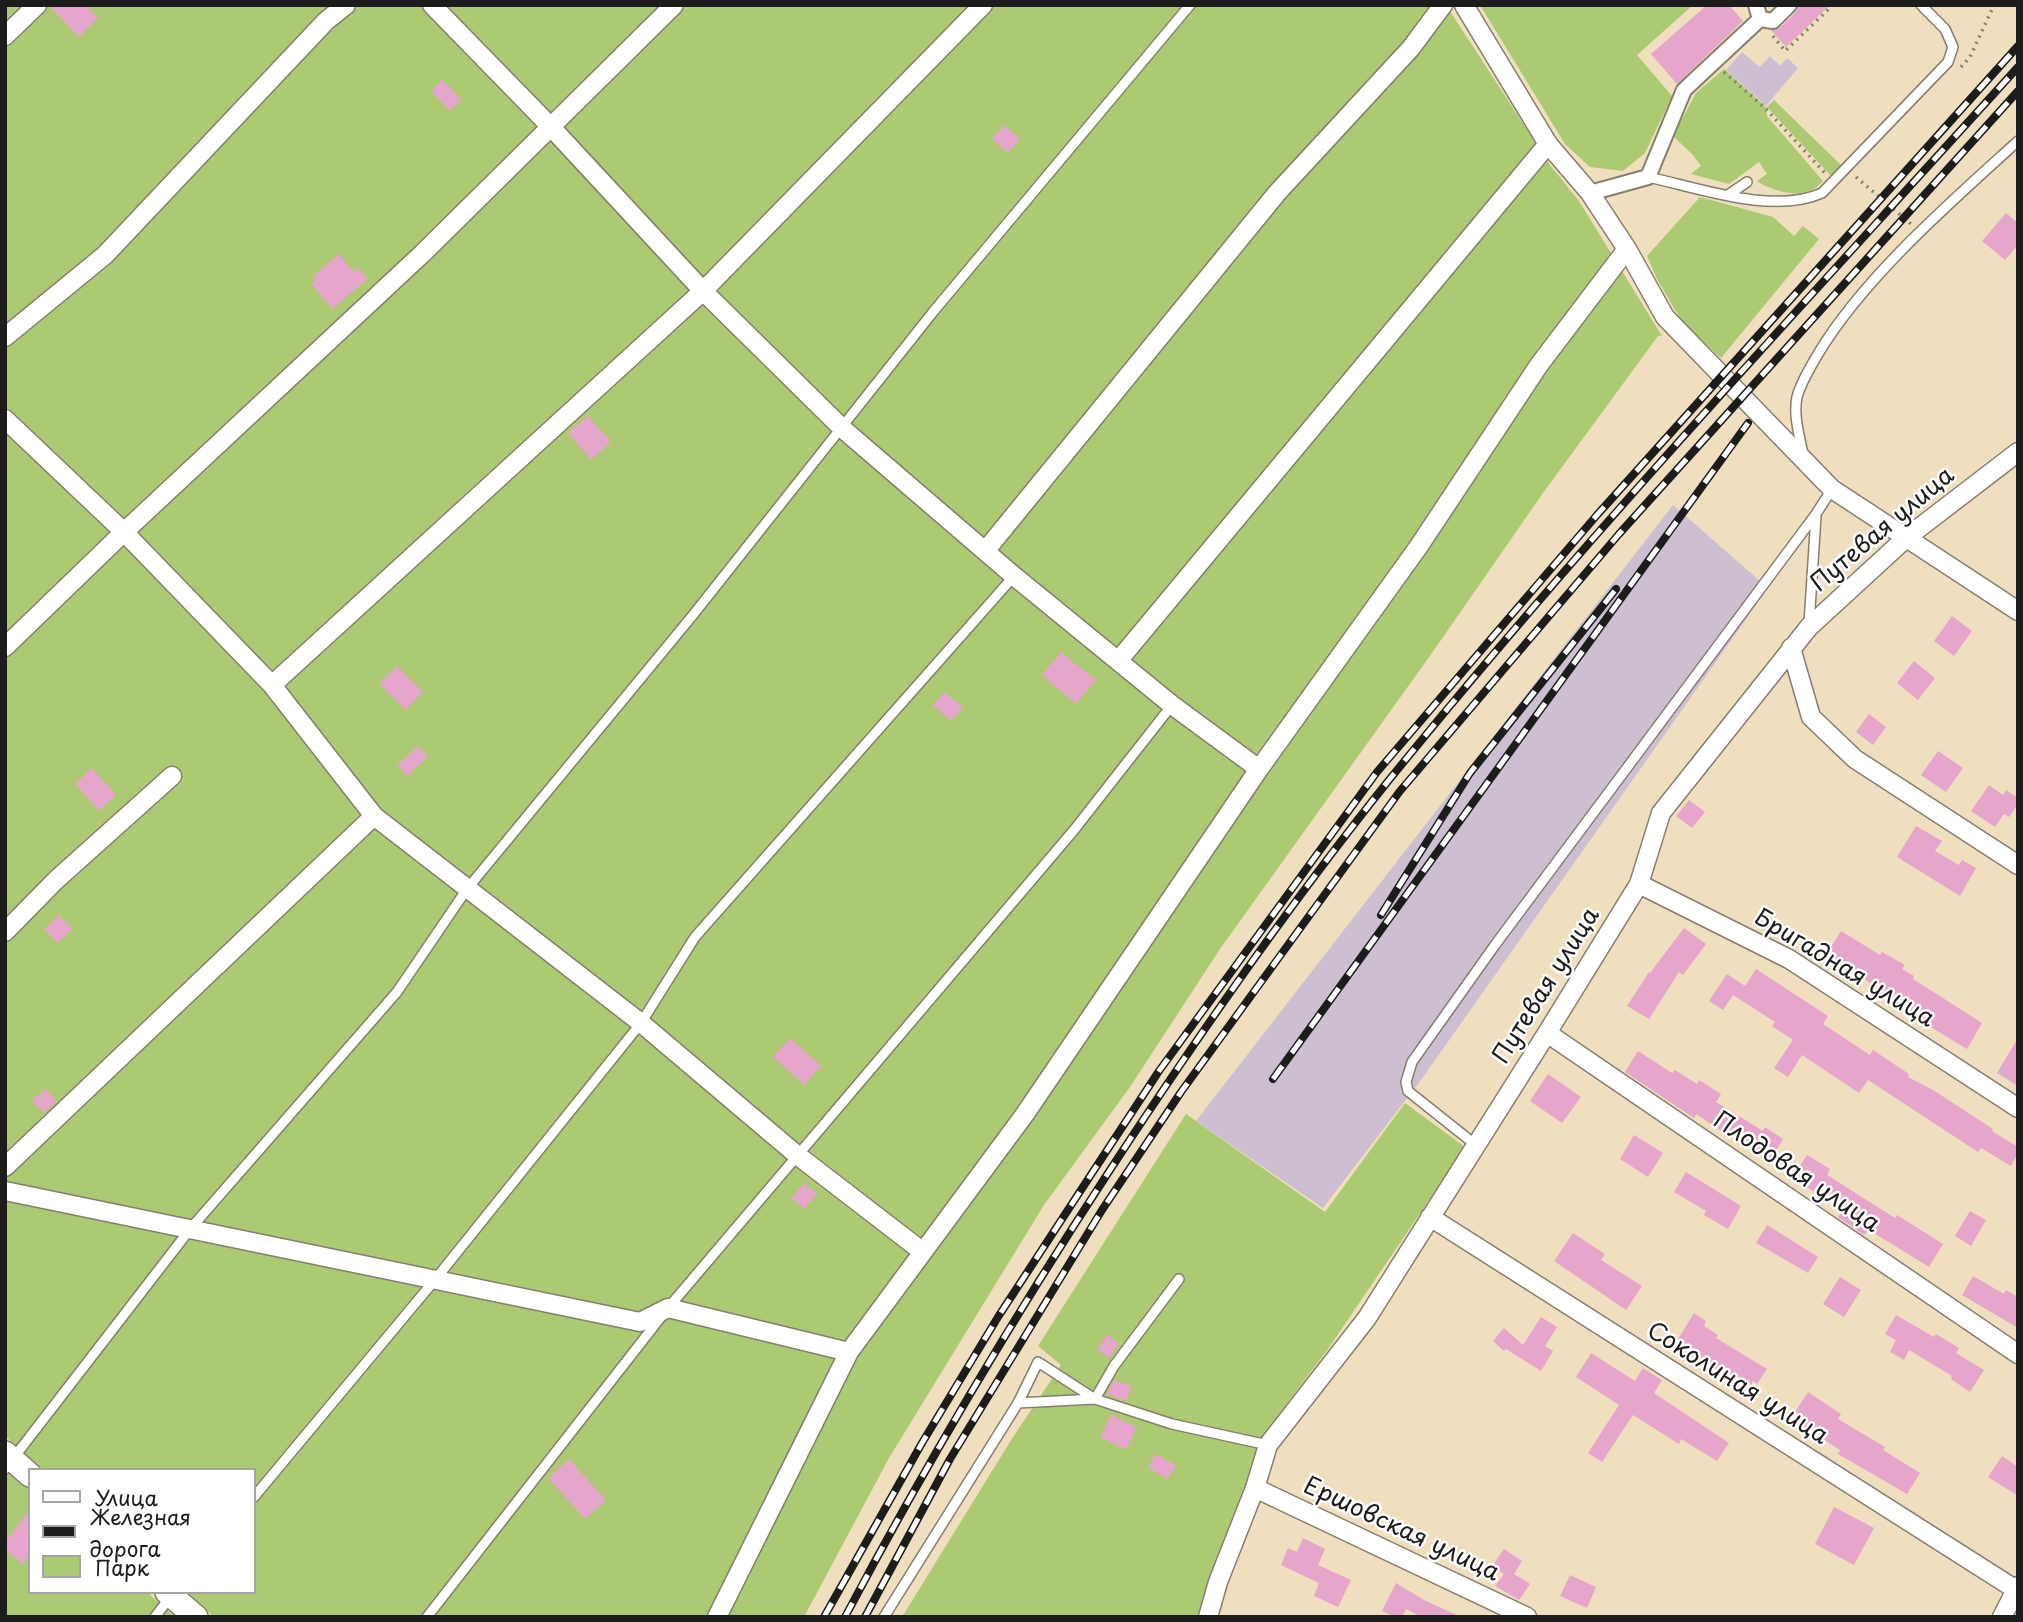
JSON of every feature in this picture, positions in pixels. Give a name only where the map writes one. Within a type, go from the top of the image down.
[{"type":"street","points":[[5,36],[37,5]]},
{"type":"street","points":[[5,337],[105,256],[326,21],[346,5]]},
{"type":"street","points":[[432,5],[551,127],[703,291],[843,429],[1013,576],[1172,705],[1259,768]]},
{"type":"street","points":[[5,647],[423,253],[674,5]]},
{"type":"street","points":[[272,685],[703,291],[983,5]]},
{"type":"street","points":[[986,550],[1277,192],[1411,48],[1443,5]]},
{"type":"street","points":[[1464,5],[1548,144],[1590,193],[1627,249],[1665,317],[1832,489],[2018,611]]},
{"type":"street","points":[[1590,193],[1648,177],[1684,90],[1714,64],[1758,12],[1773,21],[1789,5]]},
{"type":"street","points":[[1118,661],[1548,144]]},
{"type":"street","points":[[717,1617],[849,1352],[1040,1092],[1259,768],[1419,546],[1539,365],[1627,249]]},
{"type":"street","points":[[5,419],[124,532],[272,685],[374,816],[641,1023],[797,1155],[923,1252]]},
{"type":"street","name":"Путевая улица","points":[[1208,1617],[1268,1445],[1367,1318],[1477,1146],[1639,884],[1661,813],[1809,627],[1906,538],[2018,452]]},
{"type":"street","points":[[1791,648],[1811,717],[1855,760],[2018,864]]},
{"type":"street","points":[[5,932],[56,880],[172,776]]},
{"type":"street","points":[[5,1167],[374,816]]},
{"type":"street","name":"Бригадная улица","points":[[1639,884],[1789,959],[2018,1108]]},
{"type":"street","name":"Плодовая улица","points":[[1547,1033],[2018,1354]]},
{"type":"street","points":[[5,1191],[640,1322],[668,1308],[849,1352]]},
{"type":"street","name":"Соколиная улица","points":[[1430,1217],[2017,1589]]},
{"type":"street","name":"Ершовская улица","points":[[1255,1488],[1527,1617]]},
{"type":"street","points":[[2003,1617],[2017,1589]]},
{"type":"street","points":[[171,1594],[196,1617]]},
{"type":"lane","points":[[13,1464],[191,1228],[397,992],[467,889],[693,615],[933,312],[1190,5]]},
{"type":"lane","points":[[1648,177],[1751,200],[1781,203],[1808,200],[1822,193],[1948,62],[1953,47],[1945,29],[1921,5]]},
{"type":"lane","points":[[1804,460],[1796,419],[1797,398],[1805,376],[1826,341],[1849,311],[1921,233],[2018,141]]},
{"type":"lane","points":[[1728,195],[1746,182]]},
{"type":"lane","points":[[1477,1146],[1408,1091],[1406,1082],[1412,1062],[1495,945],[1832,489]]},
{"type":"lane","points":[[1809,627],[1816,514]]},
{"type":"lane","points":[[256,1495],[434,1281],[641,1023],[695,937],[1013,576]]},
{"type":"lane","points":[[427,1617],[668,1308],[1074,830],[1172,705]]},
{"type":"lane","points":[[1096,1399],[1114,1366],[1179,1279]]},
{"type":"lane","points":[[884,1617],[1018,1403],[1038,1362],[1096,1399],[1172,1424],[1268,1445]]},
{"type":"lane","points":[[1018,1403],[1096,1399]]},
{"type":"lane","points":[[155,1617],[171,1594]]},
{"type":"path","points":[[1758,12],[1785,51],[1833,5]]},
{"type":"path","points":[[1714,64],[1765,108],[1834,182],[1855,176],[1921,233]]},
{"type":"shaded area","points":[[1742,52],[1760,67],[1770,56],[1780,66],[1787,58],[1798,68],[1766,106],[1726,70]]},
{"type":"shaded area","points":[[1673,505],[1768,588],[1421,1080],[1323,1208],[1196,1121]]},
{"type":"green space","points":[[5,5],[1446,5],[1550,165],[1579,201],[1662,336],[1658,336],[1543,493],[1220,949],[1130,1087],[1044,1205],[889,1458],[804,1617],[214,1617],[188,1594],[256,1594],[256,1468],[41,1468],[5,1436]]},
{"type":"green space","points":[[1480,5],[1693,5],[1637,55],[1672,96],[1645,153],[1623,171],[1590,167],[1565,144]]},
{"type":"green space","points":[[1724,69],[1766,107],[1767,116],[1823,181],[1816,187],[1800,193],[1773,189],[1757,181],[1767,174],[1759,162],[1729,184],[1691,174],[1701,166],[1673,136],[1696,93]]},
{"type":"green space","points":[[1774,100],[1842,166],[1831,176],[1767,107]]},
{"type":"green space","points":[[1700,197],[1773,217],[1794,236],[1803,226],[1819,239],[1721,358],[1682,322],[1647,256]]},
{"type":"green space","points":[[1405,1103],[1465,1147],[1328,1349],[1262,1436],[1252,1480],[1203,1617],[902,1617],[1013,1437],[1061,1365],[1038,1346],[1186,1114],[1325,1212]]},
{"type":"green space","points":[[5,1468],[28,1487],[28,1594],[149,1594],[175,1617],[5,1617]]},
{"type":"building","points":[[48,5],[86,5],[98,18],[79,37]]},
{"type":"building","points":[[1707,5],[1729,5],[1743,21],[1677,84],[1651,54]]},
{"type":"building","points":[[1798,5],[1830,5],[1786,47],[1771,30],[1780,28],[1796,12]]},
{"type":"building","points":[[442,80],[461,99],[450,111],[431,91]]},
{"type":"building","points":[[1004,125],[1020,139],[1008,153],[992,139]]},
{"type":"building","points":[[2006,213],[2018,223],[2018,245],[2005,260],[1982,241]]},
{"type":"building","points":[[339,254],[354,272],[358,268],[368,279],[332,309],[311,284],[316,280],[313,276]]},
{"type":"building","points":[[588,416],[611,442],[591,460],[568,433]]},
{"type":"building","points":[[1952,616],[1972,631],[1954,656],[1934,641]]},
{"type":"building","points":[[1061,652],[1096,680],[1076,704],[1042,675]]},
{"type":"building","points":[[1914,661],[1935,678],[1918,700],[1897,683]]},
{"type":"building","points":[[397,666],[423,692],[406,710],[379,684]]},
{"type":"building","points":[[944,692],[963,707],[951,721],[933,706]]},
{"type":"building","points":[[1869,714],[1886,727],[1873,745],[1856,732]]},
{"type":"building","points":[[418,746],[428,757],[407,776],[397,765]]},
{"type":"building","points":[[1938,751],[1963,768],[1946,792],[1921,775]]},
{"type":"building","points":[[92,768],[116,795],[99,811],[75,784]]},
{"type":"building","points":[[1989,785],[2003,795],[2006,790],[2018,798],[2018,804],[2009,817],[2004,814],[1995,827],[1971,811]]},
{"type":"building","points":[[1689,800],[1705,812],[1692,828],[1676,816]]},
{"type":"building","points":[[1916,826],[1942,841],[1935,851],[1959,865],[1962,860],[1976,868],[1960,896],[1897,857]]},
{"type":"building","points":[[59,915],[72,929],[58,943],[44,930]]},
{"type":"building","points":[[1684,928],[1706,944],[1683,975],[1679,972],[1649,1019],[1627,1006],[1649,972]]},
{"type":"building","points":[[1841,931],[1880,955],[1882,952],[1905,965],[1902,969],[1914,976],[1913,979],[1982,1023],[1967,1049],[1899,1008],[1902,1003],[1826,955]]},
{"type":"building","points":[[1756,969],[1828,1016],[1823,1024],[1870,1055],[1873,1050],[1909,1074],[1908,1077],[1933,1090],[2018,1147],[2011,1166],[1981,1148],[1978,1152],[1868,1080],[1859,1093],[1802,1055],[1788,1077],[1774,1068],[1793,1040],[1772,1026],[1775,1022],[1733,995],[1723,1010],[1709,1001],[1727,974],[1745,986]]},
{"type":"building","points":[[790,1038],[821,1066],[804,1085],[773,1057]]},
{"type":"building","points":[[2018,1038],[2018,1086],[1997,1073]]},
{"type":"building","points":[[1638,1051],[1672,1073],[1675,1070],[1697,1084],[1699,1080],[1721,1094],[1716,1102],[1763,1131],[1765,1127],[1783,1139],[1771,1159],[1743,1141],[1741,1144],[1696,1114],[1694,1118],[1625,1072]]},
{"type":"building","points":[[1548,1074],[1581,1097],[1562,1123],[1530,1101]]},
{"type":"building","points":[[45,1089],[57,1101],[44,1113],[32,1101]]},
{"type":"building","points":[[1634,1135],[1663,1153],[1648,1177],[1620,1159]]},
{"type":"building","points":[[1807,1155],[1830,1169],[1827,1175],[1895,1218],[1897,1215],[1943,1244],[1929,1267],[1869,1230],[1864,1235],[1838,1217],[1841,1213],[1832,1208],[1834,1204],[1792,1178]]},
{"type":"building","points":[[1686,1172],[1741,1206],[1728,1229],[1704,1215],[1706,1211],[1674,1192]]},
{"type":"building","points":[[804,1183],[817,1194],[804,1209],[791,1198]]},
{"type":"building","points":[[1970,1211],[1986,1220],[1971,1246],[1955,1236]]},
{"type":"building","points":[[1767,1225],[1818,1257],[1808,1273],[1756,1243]]},
{"type":"building","points":[[1573,1233],[1605,1254],[1601,1260],[1642,1286],[1626,1310],[1554,1261]]},
{"type":"building","points":[[1973,1276],[2004,1294],[2006,1290],[2018,1297],[2018,1328],[1962,1295]]},
{"type":"building","points":[[1840,1277],[1861,1290],[1844,1317],[1823,1304]]},
{"type":"building","points":[[1694,1313],[1706,1321],[1704,1326],[1718,1335],[1716,1338],[1767,1369],[1757,1384],[1753,1381],[1747,1391],[1675,1344]]},
{"type":"building","points":[[1896,1315],[1959,1348],[1956,1353],[1984,1370],[1970,1392],[1951,1379],[1952,1376],[1909,1350],[1904,1360],[1890,1352],[1896,1340],[1885,1334]]},
{"type":"building","points":[[1541,1317],[1557,1327],[1545,1346],[1553,1351],[1541,1371],[1506,1349],[1504,1351],[1493,1341],[1504,1328],[1523,1345]]},
{"type":"building","points":[[1107,1335],[1119,1343],[1109,1358],[1097,1350]]},
{"type":"building","points":[[1591,1353],[1635,1381],[1643,1368],[1662,1380],[1654,1393],[1729,1443],[1717,1461],[1681,1439],[1679,1444],[1633,1415],[1602,1462],[1588,1453],[1619,1405],[1576,1377]]},
{"type":"building","points":[[1114,1380],[1131,1386],[1127,1401],[1107,1394]]},
{"type":"building","points":[[1808,1392],[1841,1414],[1838,1419],[1885,1447],[1883,1450],[1920,1473],[1907,1494],[1838,1454],[1840,1450],[1791,1418]]},
{"type":"building","points":[[1111,1415],[1137,1427],[1126,1450],[1100,1437]]},
{"type":"building","points":[[1155,1454],[1176,1465],[1168,1479],[1148,1468]]},
{"type":"building","points":[[2002,1456],[2018,1467],[2018,1496],[1988,1477]]},
{"type":"building","points":[[569,1459],[606,1500],[585,1519],[548,1478]]},
{"type":"building","points":[[1834,1507],[1874,1528],[1854,1565],[1815,1544]]},
{"type":"building","points":[[28,1512],[28,1558],[23,1564],[5,1550],[5,1542]]},
{"type":"building","points":[[1303,1538],[1325,1549],[1318,1565],[1351,1580],[1338,1607],[1314,1596],[1319,1583],[1281,1565],[1288,1548],[1297,1552]]},
{"type":"building","points":[[1504,1549],[1522,1561],[1514,1574],[1530,1584],[1519,1600],[1495,1586],[1504,1574],[1492,1566]]},
{"type":"building","points":[[1570,1575],[1596,1587],[1587,1608],[1560,1596]]},
{"type":"building","points":[[1396,1583],[1461,1617],[1421,1617],[1406,1609],[1402,1617],[1394,1617],[1382,1611]]},
{"type":"railway","points":[[824,1617],[922,1443],[998,1317],[1079,1193],[1159,1071],[1377,772],[1597,515],[2018,46]]},
{"type":"railway","points":[[845,1617],[939,1447],[1075,1225],[1210,1021],[1315,875],[1464,688],[1541,598],[2018,67]]},
{"type":"railway","points":[[865,1617],[950,1459],[1102,1210],[1181,1092],[1400,791],[1619,534],[2018,91]]},
{"type":"railway","points":[[1273,1079],[1748,423]]},
{"type":"railway","points":[[1381,915],[1470,773],[1616,589]]}]
